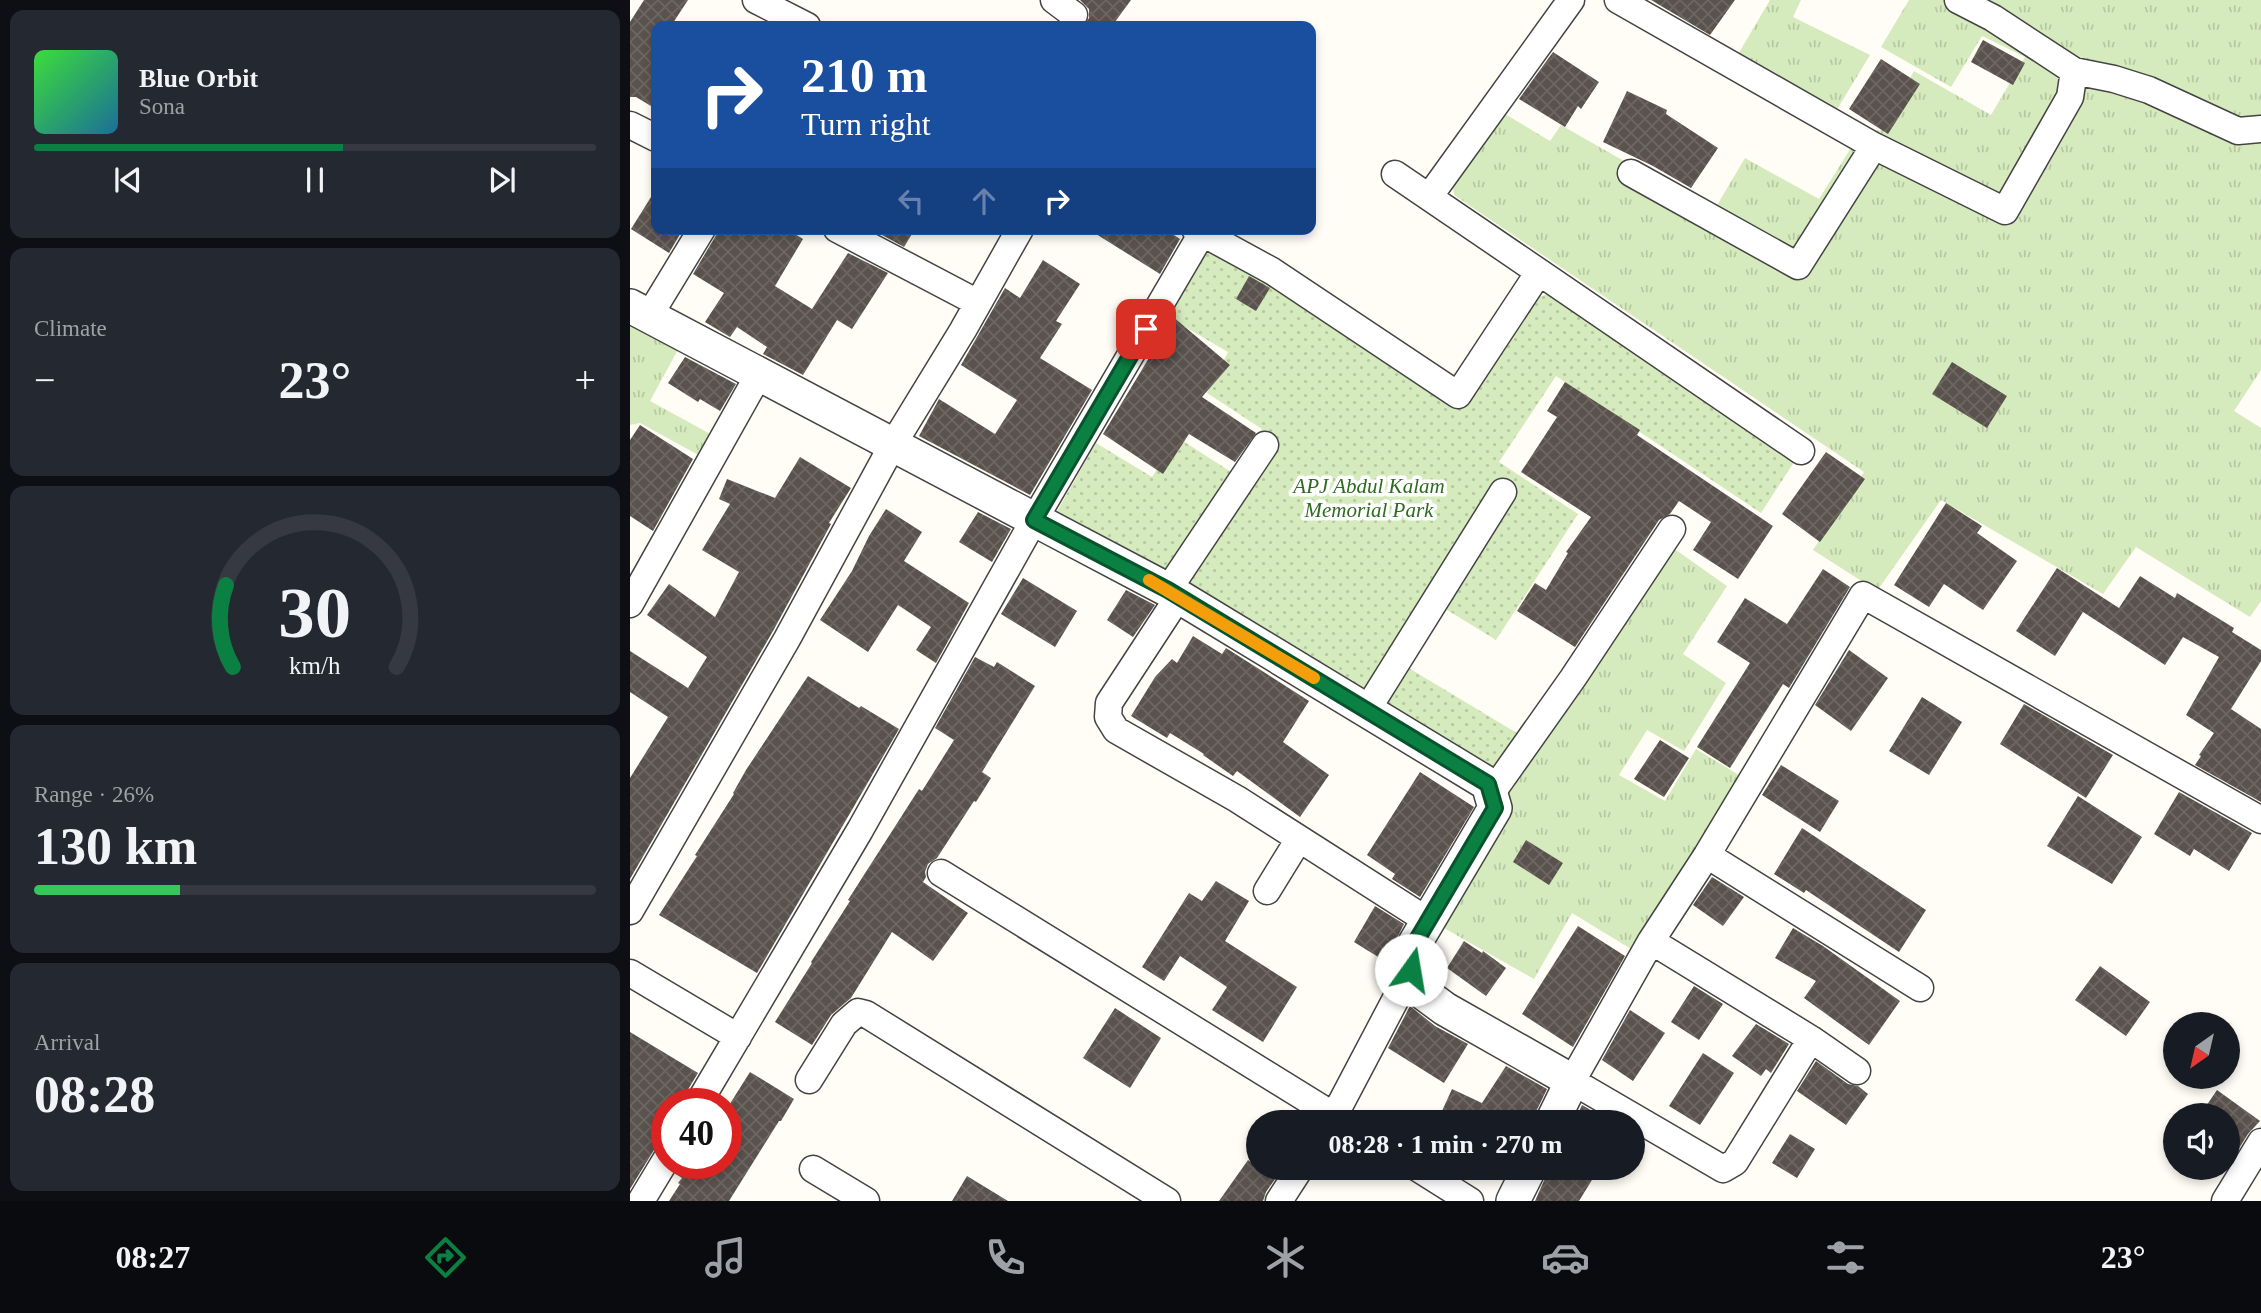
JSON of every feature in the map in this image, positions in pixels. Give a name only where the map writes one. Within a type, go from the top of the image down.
[{"type":"street","points":[[756,0],[797,21]]},
{"type":"street","points":[[1429,197],[1571,0]]},
{"type":"street","points":[[1618,0],[1874,146],[2005,211],[2070,97],[2074,71]]},
{"type":"street","points":[[1958,0],[1999,9],[2074,71],[2114,79],[2148,90],[2238,131],[2261,129]]},
{"type":"street","points":[[630,125],[651,136]]},
{"type":"street","points":[[1631,173],[1798,266],[1874,146]]},
{"type":"street","points":[[1395,174],[1801,451]]},
{"type":"street","points":[[697,235],[640,311],[1173,593],[1488,784],[1495,808],[1415,943],[1411,970],[1342,1110]]},
{"type":"street","points":[[848,235],[978,303]]},
{"type":"street","points":[[630,911],[787,639],[892,446],[1017,235]]},
{"type":"street","points":[[708,1088],[860,830],[1196,235]]},
{"type":"street","points":[[1205,235],[1272,271],[1458,395],[1539,272]]},
{"type":"street","points":[[630,604],[759,374]]},
{"type":"street","points":[[1265,445],[1173,593],[1109,704],[1108,717],[1116,730],[1237,799],[1428,921]]},
{"type":"street","points":[[1367,710],[1503,492]]},
{"type":"street","points":[[1491,794],[1573,678],[1672,528]]},
{"type":"street","points":[[1558,1110],[1651,941],[1707,855],[1863,595],[2261,821]]},
{"type":"street","points":[[1267,891],[1299,839]]},
{"type":"street","points":[[1707,855],[1920,988]]},
{"type":"street","points":[[940,873],[1321,1110]]},
{"type":"street","points":[[1651,941],[1811,1039],[1857,1071]]},
{"type":"street","points":[[1411,970],[1422,992],[1445,1009],[1723,1169],[1735,1163],[1811,1039]]},
{"type":"street","points":[[630,973],[738,1037]]},
{"type":"street","points":[[809,1080],[844,1024],[858,1012],[866,1014],[1167,1201]]},
{"type":"street","points":[[2225,1201],[2258,1153]]},
{"type":"street","points":[[813,1169],[866,1201]]},
{"type":"street","points":[[641,1201],[654,1179]]},
{"type":"street","points":[[1279,1201],[1293,1180]]},
{"type":"street","points":[[1437,1180],[1470,1201]]},
{"type":"street","points":[[1514,1201],[1524,1180]]},
{"type":"green space","points":[[1770,0],[1801,0],[1793,17],[1870,55],[1836,111],[1737,56]]},
{"type":"green space","points":[[1909,0],[2261,0],[2261,370],[2234,411],[2261,428],[2261,601],[2250,617],[2136,547],[2103,594],[1941,500],[1877,591],[1813,550],[1864,472],[1454,195],[1453,187],[1505,114],[1550,141],[1561,125],[1713,212],[1745,158],[1819,199],[1864,127],[1880,131],[1914,71],[1991,115],[2025,57],[1982,36],[1951,87],[1881,47]]},
{"type":"green space","name":"APJ Abdul Kalam Memorial Park","points":[[1206,248],[1282,289],[1463,406],[1535,298],[1548,294],[1794,462],[1761,513],[1556,376],[1499,462],[1578,514],[1496,640],[1439,605],[1402,664],[1527,739],[1499,781],[1052,520],[1096,443],[1152,477],[1177,437],[1234,474],[1262,429],[1207,393],[1228,352],[1168,317]]},
{"type":"green space","points":[[630,317],[681,344],[650,401],[714,436],[702,457],[640,423],[630,425]]},
{"type":"green space","points":[[1659,538],[1727,586],[1683,654],[1726,683],[1684,751],[1647,730],[1619,775],[1665,801],[1696,749],[1739,775],[1636,952],[1572,913],[1534,979],[1435,923],[1499,781]]},
{"type":"building","points":[[644,0],[688,0],[674,21],[651,21],[651,106],[636,97],[630,97],[630,22]]},
{"type":"building","points":[[1080,0],[1131,0],[1116,21],[1087,21],[1089,9]]},
{"type":"building","points":[[1651,0],[1735,0],[1710,35]]},
{"type":"building","points":[[1983,40],[2025,63],[2013,85],[1971,62]]},
{"type":"building","points":[[1553,52],[1599,82],[1581,109],[1578,106],[1565,127],[1519,99]]},
{"type":"building","points":[[1881,59],[1920,84],[1888,134],[1849,109]]},
{"type":"building","points":[[1627,91],[1667,110],[1666,114],[1718,148],[1691,188],[1603,142]]},
{"type":"building","points":[[651,197],[651,235],[680,235],[669,253],[631,229]]},
{"type":"building","points":[[797,235],[803,239],[775,286],[812,309],[848,253],[888,273],[852,329],[837,320],[803,375],[763,354],[767,347],[737,327],[730,337],[705,322],[724,293],[693,274],[715,237]]},
{"type":"building","points":[[882,235],[911,235],[904,247]]},
{"type":"building","points":[[1098,235],[1174,235],[1180,239],[1160,274]]},
{"type":"building","points":[[1043,260],[1080,284],[1056,321],[1062,324],[1040,358],[1092,390],[1030,495],[919,436],[939,399],[995,434],[1017,400],[961,365],[1005,288],[1020,298]]},
{"type":"building","points":[[1249,276],[1270,288],[1256,311],[1236,299]]},
{"type":"building","points":[[1172,316],[1230,365],[1202,397],[1256,433],[1235,462],[1189,434],[1163,474],[1103,434]]},
{"type":"building","points":[[685,357],[736,384],[720,411],[700,399],[698,402],[668,383]]},
{"type":"building","points":[[1952,362],[2007,396],[1987,428],[1932,394]]},
{"type":"building","points":[[1565,382],[1640,430],[1637,435],[1773,526],[1738,579],[1693,550],[1711,522],[1679,501],[1670,514],[1659,520],[1575,647],[1517,611],[1535,583],[1546,590],[1568,553],[1566,552],[1591,517],[1521,472],[1557,417],[1547,411]]},
{"type":"building","points":[[640,425],[693,459],[653,531],[630,516],[630,440]]},
{"type":"building","points":[[1826,452],[1865,479],[1820,542],[1782,514]]},
{"type":"building","points":[[800,457],[851,488],[829,523],[831,524],[773,631],[630,879],[630,778],[668,717],[630,692],[630,651],[688,688],[707,657],[647,615],[669,584],[715,617],[739,572],[702,550],[730,504],[719,499],[727,479],[775,498]]},
{"type":"building","points":[[1946,503],[1982,526],[1977,533],[2017,561],[1983,610],[1944,584],[1929,607],[1894,585]]},
{"type":"building","points":[[886,509],[922,532],[904,561],[969,603],[936,663],[916,650],[931,627],[898,605],[868,652],[820,620],[852,571]]},
{"type":"building","points":[[978,512],[1011,529],[992,562],[959,542]]},
{"type":"building","points":[[2057,568],[2119,608],[2140,576],[2175,598],[2177,593],[2234,628],[2232,632],[2261,650],[2261,661],[2231,709],[2261,729],[2261,802],[2195,765],[2214,733],[2186,715],[2219,657],[2183,637],[2165,665],[2083,612],[2055,656],[2016,631]]},
{"type":"building","points":[[1823,569],[1850,587],[1789,688],[1783,684],[1730,768],[1697,747],[1750,663],[1717,642],[1745,598],[1787,624]]},
{"type":"building","points":[[1023,578],[1077,611],[1055,647],[1001,614]]},
{"type":"building","points":[[1126,590],[1155,605],[1133,637],[1107,620]]},
{"type":"building","points":[[1193,636],[1222,654],[1226,648],[1309,701],[1283,742],[1329,775],[1300,817],[1237,771],[1233,776],[1170,733],[1167,738],[1131,716],[1155,677],[1172,659],[1177,663]]},
{"type":"building","points":[[1849,650],[1888,678],[1851,731],[1815,705]]},
{"type":"building","points":[[975,657],[994,667],[997,662],[1035,686],[982,772],[991,778],[937,858],[928,864],[925,872],[923,882],[968,913],[933,961],[892,932],[851,998],[831,1015],[812,1045],[775,1022],[850,901],[848,900],[919,789],[922,791],[954,740],[935,728]]},
{"type":"building","points":[[808,676],[899,729],[757,973],[659,915],[697,856],[695,855],[746,770]]},
{"type":"building","points":[[1922,697],[1962,722],[1929,775],[1889,751]]},
{"type":"building","points":[[2024,704],[2113,755],[2086,798],[2000,744]]},
{"type":"building","points":[[1660,740],[1689,758],[1664,797],[1634,779]]},
{"type":"building","points":[[1781,765],[1839,801],[1820,832],[1762,795]]},
{"type":"building","points":[[1420,772],[1474,807],[1420,897],[1392,879],[1395,874],[1367,855]]},
{"type":"building","points":[[2179,792],[2252,833],[2229,871],[2194,849],[2190,856],[2154,834]]},
{"type":"building","points":[[2078,796],[2142,837],[2112,884],[2047,846]]},
{"type":"building","points":[[1802,828],[1926,910],[1899,952],[1806,890],[1804,893],[1774,874]]},
{"type":"building","points":[[1526,840],[1563,863],[1549,885],[1513,862]]},
{"type":"building","points":[[1712,877],[1744,897],[1723,926],[1693,905]]},
{"type":"building","points":[[1216,881],[1249,901],[1225,941],[1297,987],[1263,1042],[1212,1010],[1227,987],[1180,956],[1164,981],[1142,967],[1189,893],[1202,901]]},
{"type":"building","points":[[1375,906],[1404,924],[1396,940],[1391,965],[1354,942]]},
{"type":"building","points":[[1578,926],[1625,956],[1573,1047],[1522,1014]]},
{"type":"building","points":[[1793,928],[1900,1001],[1869,1045],[1804,998],[1816,981],[1775,958]]},
{"type":"building","points":[[1464,941],[1506,968],[1486,996],[1447,968]]},
{"type":"building","points":[[2100,966],[2150,1002],[2126,1036],[2075,1000]]},
{"type":"building","points":[[1694,986],[1723,1004],[1699,1040],[1671,1022]]},
{"type":"building","points":[[1410,1006],[1435,1026],[1468,1044],[1444,1083],[1388,1048]]},
{"type":"building","points":[[1115,1008],[1161,1038],[1130,1088],[1083,1058]]},
{"type":"building","points":[[1630,1010],[1665,1033],[1633,1081],[1602,1060]]},
{"type":"building","points":[[1756,1024],[1789,1044],[1771,1073],[1766,1069],[1761,1076],[1732,1056]]},
{"type":"building","points":[[630,1032],[698,1073],[689,1088],[651,1088],[651,1155],[630,1189]]},
{"type":"building","points":[[1703,1053],[1734,1073],[1700,1125],[1669,1106]]},
{"type":"building","points":[[1816,1061],[1848,1084],[1858,1086],[1868,1094],[1846,1125],[1797,1091]]},
{"type":"building","points":[[1506,1066],[1547,1089],[1537,1110],[1442,1110],[1452,1089],[1482,1103]]},
{"type":"building","points":[[750,1072],[794,1099],[729,1201],[669,1201],[681,1179],[742,1179],[742,1088],[740,1088]]},
{"type":"building","points":[[2217,1090],[2235,1103],[2208,1103]]},
{"type":"building","points":[[2240,1107],[2260,1121],[2240,1147]]},
{"type":"building","points":[[1790,1134],[1815,1149],[1797,1178],[1772,1163]]},
{"type":"building","points":[[1246,1163],[1246,1180],[1274,1180],[1263,1201],[1219,1201]]},
{"type":"building","points":[[967,1176],[1008,1201],[952,1201]]},
{"type":"building","points":[[1544,1180],[1592,1180],[1579,1201],[1535,1201]]},
{"type":"slow traffic","points":[[1149,580],[1314,678]]},
{"type":"route","points":[[1146,329],[1034,520],[1168,590],[1488,784],[1495,808],[1415,943],[1411,970]]}]
